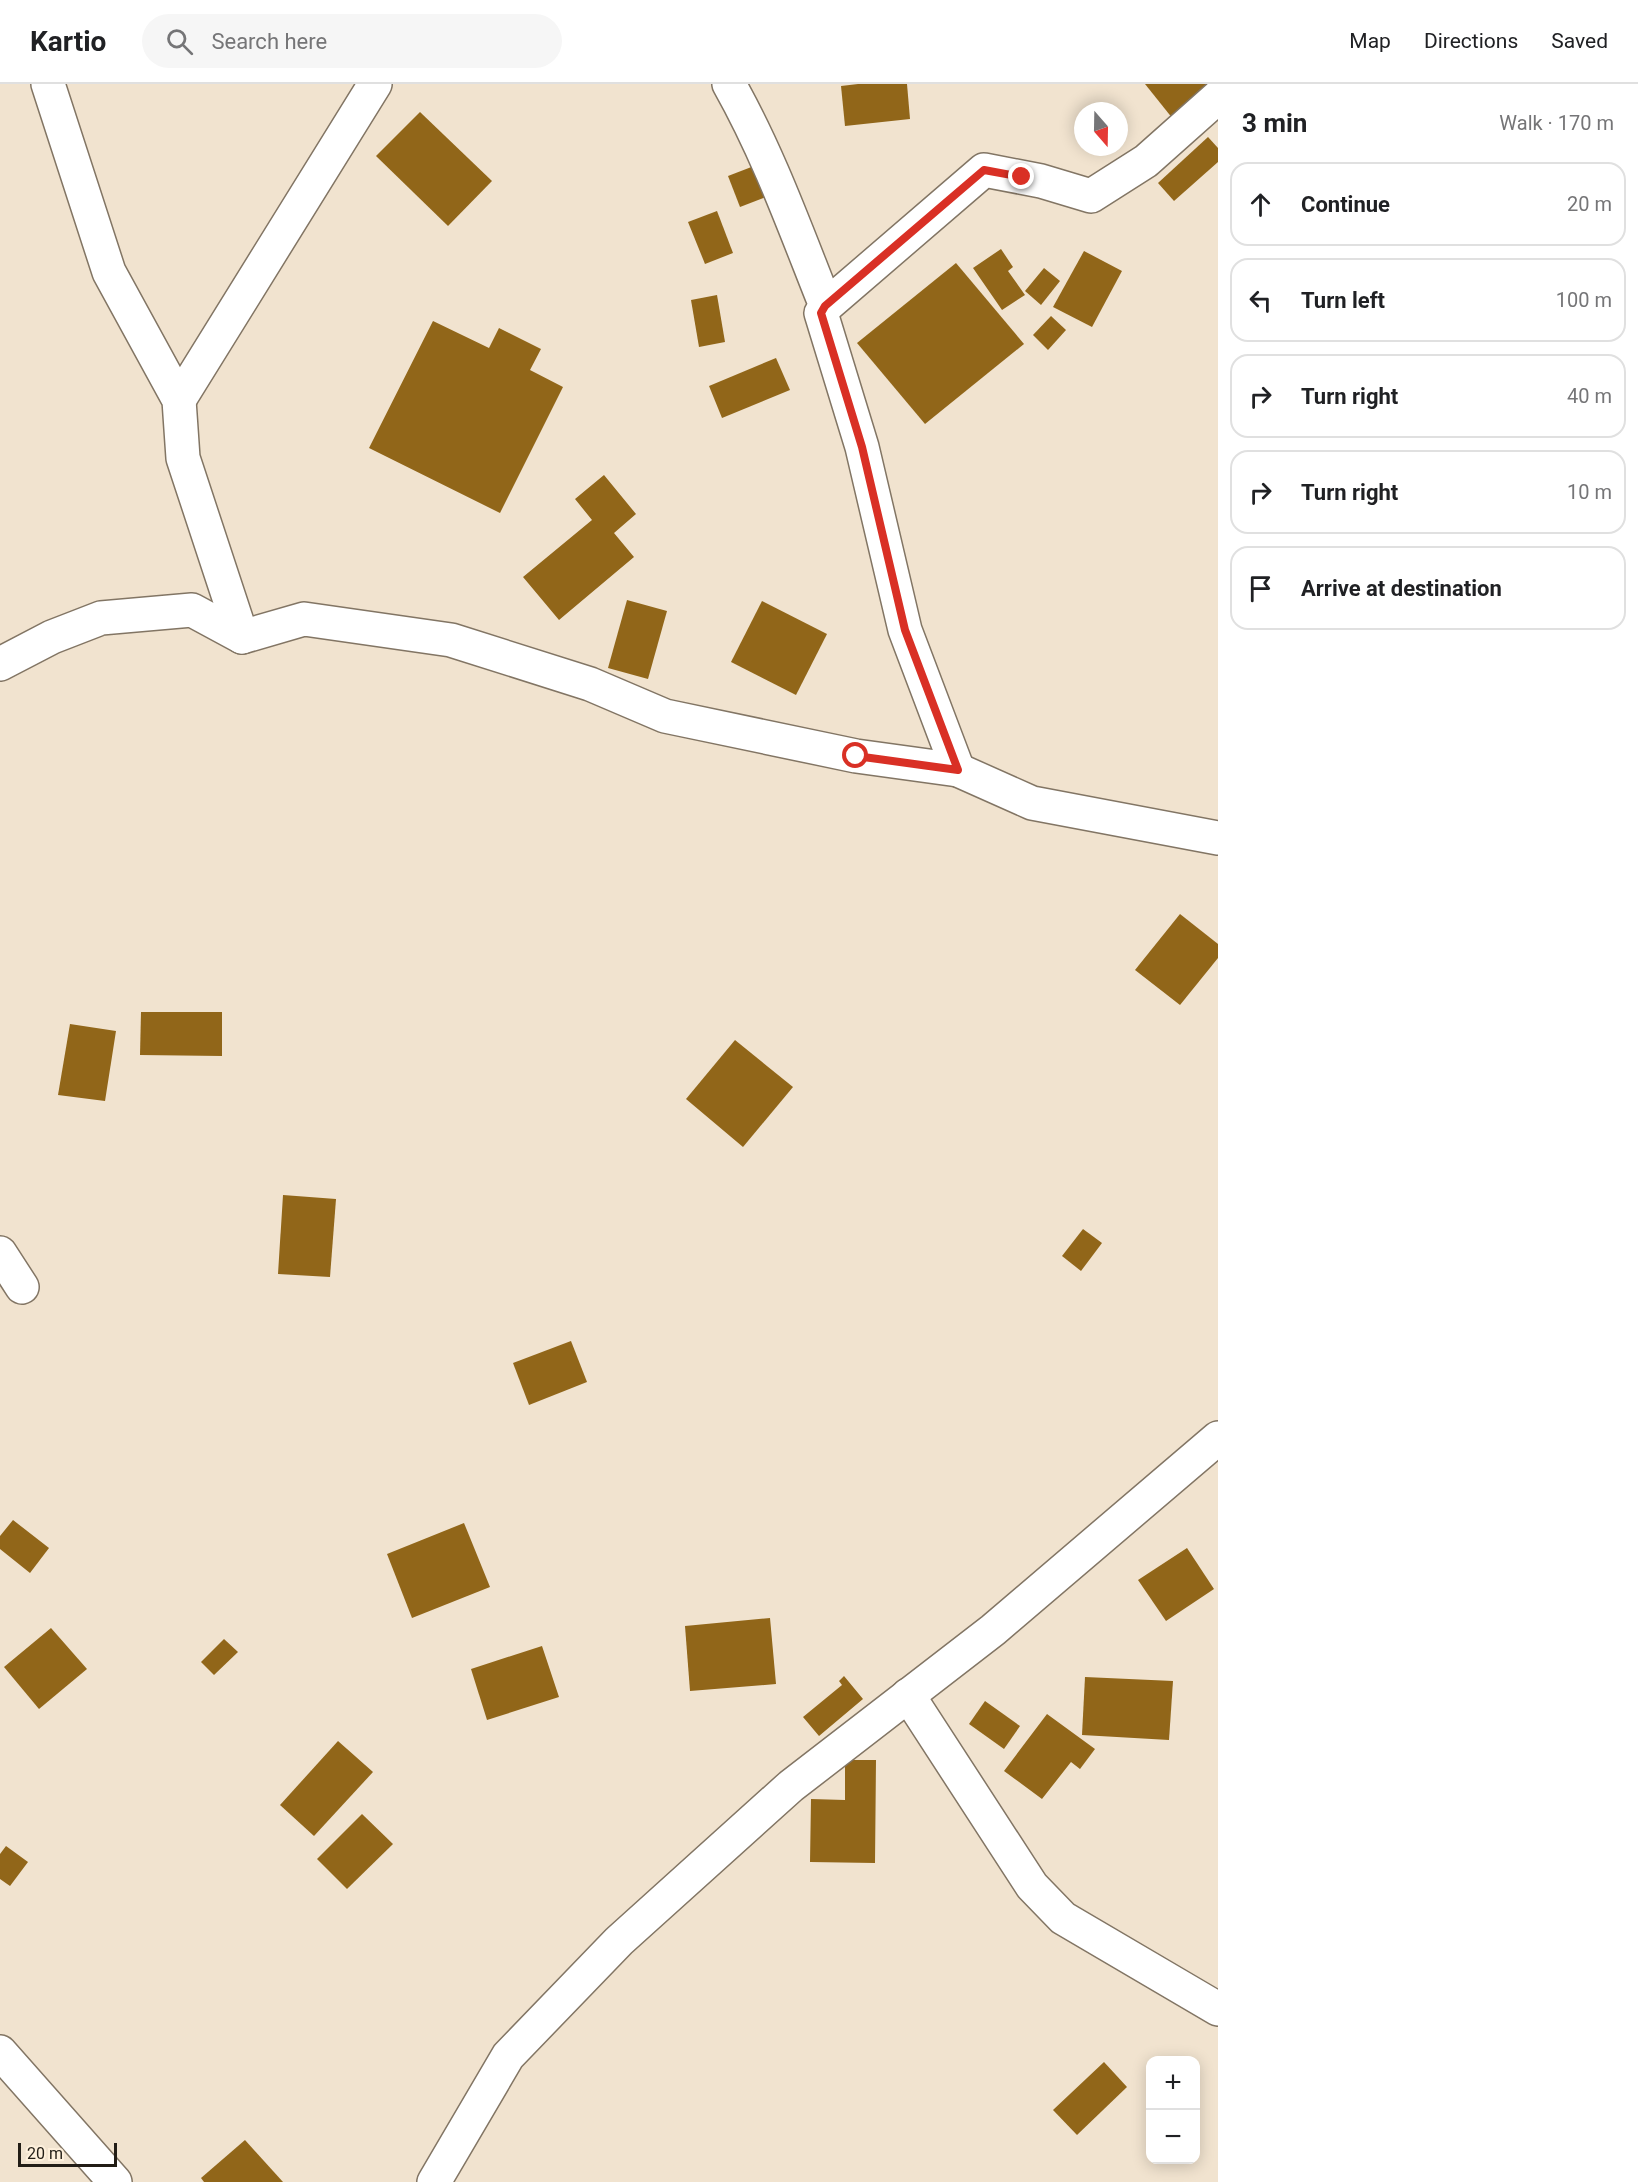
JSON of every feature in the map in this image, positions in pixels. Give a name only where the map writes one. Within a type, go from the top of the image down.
[{"type":"street","points":[[48,84],[109,272],[179,400],[183,458],[242,637]]},
{"type":"street","points":[[179,400],[375,84]]},
{"type":"street","points":[[729,84],[748,119],[783,196],[825,306]]},
{"type":"street","points":[[958,770],[905,630],[862,447],[821,313],[825,306],[984,170],[1041,181],[1091,196],[1146,161],[1218,97]]},
{"type":"street","points":[[0,664],[52,637],[101,618],[192,610],[242,637],[304,619],[451,640],[590,684],[665,716],[856,756],[958,770],[1032,803],[1218,838]]},
{"type":"street","points":[[0,1254],[22,1287]]},
{"type":"street","points":[[434,2182],[508,2056],[619,1941],[790,1785],[993,1630],[1218,1438]]},
{"type":"street","points":[[908,1695],[1032,1886],[1063,1918],[1218,2009]]},
{"type":"street","points":[[0,2052],[115,2182]]},
{"type":"building","points":[[907,84],[910,119],[845,126],[841,86]]},
{"type":"building","points":[[1145,84],[1218,84],[1177,124]]},
{"type":"building","points":[[420,112],[492,181],[448,226],[376,156]]},
{"type":"building","points":[[1208,137],[1218,148],[1218,162],[1174,201],[1158,183]]},
{"type":"building","points":[[754,166],[766,197],[740,207],[728,176]]},
{"type":"building","points":[[717,211],[733,253],[705,264],[688,222]]},
{"type":"building","points":[[1001,249],[1013,267],[1008,271],[1025,295],[1002,310],[973,268]]},
{"type":"building","points":[[1084,251],[1122,271],[1092,327],[1053,307]]},
{"type":"building","points":[[956,263],[1024,344],[925,424],[857,343]]},
{"type":"building","points":[[1044,268],[1060,281],[1041,305],[1025,291]]},
{"type":"building","points":[[717,295],[725,342],[699,347],[691,300]]},
{"type":"building","points":[[1051,316],[1066,330],[1048,350],[1033,335]]},
{"type":"building","points":[[433,321],[489,348],[499,328],[541,349],[530,370],[563,387],[500,513],[369,448]]},
{"type":"building","points":[[776,358],[790,390],[722,418],[709,386]]},
{"type":"building","points":[[604,475],[636,514],[614,533],[634,557],[559,620],[523,577],[592,520],[575,499]]},
{"type":"building","points":[[627,600],[667,611],[648,679],[608,668]]},
{"type":"building","points":[[762,601],[827,634],[796,695],[731,662]]},
{"type":"building","points":[[1180,914],[1218,944],[1218,958],[1180,1005],[1135,970]]},
{"type":"building","points":[[141,1012],[222,1012],[222,1056],[140,1055]]},
{"type":"building","points":[[70,1024],[116,1031],[105,1101],[58,1095]]},
{"type":"building","points":[[735,1040],[793,1087],[743,1147],[686,1099]]},
{"type":"building","points":[[283,1195],[336,1199],[330,1277],[278,1274]]},
{"type":"building","points":[[1083,1229],[1102,1243],[1081,1271],[1062,1256]]},
{"type":"building","points":[[571,1341],[587,1382],[529,1405],[513,1363]]},
{"type":"building","points":[[13,1520],[49,1548],[30,1573],[0,1549],[0,1536]]},
{"type":"building","points":[[464,1523],[490,1587],[412,1618],[387,1554]]},
{"type":"building","points":[[1187,1548],[1214,1589],[1166,1621],[1138,1580]]},
{"type":"building","points":[[770,1618],[776,1684],[690,1691],[685,1626]]},
{"type":"building","points":[[51,1628],[87,1669],[39,1709],[4,1667]]},
{"type":"building","points":[[224,1639],[238,1652],[214,1675],[201,1662]]},
{"type":"building","points":[[542,1646],[559,1697],[487,1720],[471,1669]]},
{"type":"building","points":[[844,1676],[863,1699],[819,1736],[803,1717],[842,1685],[839,1681]]},
{"type":"building","points":[[1085,1677],[1173,1681],[1169,1740],[1082,1735]]},
{"type":"building","points":[[985,1701],[1020,1726],[1004,1749],[969,1724]]},
{"type":"building","points":[[1047,1714],[1095,1749],[1080,1769],[1071,1762],[1042,1799],[1004,1771]]},
{"type":"building","points":[[338,1741],[373,1772],[314,1836],[280,1805]]},
{"type":"building","points":[[845,1760],[876,1760],[875,1863],[810,1862],[811,1799],[845,1800]]},
{"type":"building","points":[[362,1814],[393,1844],[347,1889],[317,1859]]},
{"type":"building","points":[[6,1846],[28,1862],[10,1886],[0,1879],[0,1854]]},
{"type":"building","points":[[1104,2062],[1127,2087],[1077,2135],[1053,2110]]},
{"type":"building","points":[[245,2140],[283,2182],[204,2182],[201,2178]]},
{"type":"route","points":[[856,756],[958,770],[905,630],[862,447],[821,313],[825,306],[984,170],[1022,177]]}]
